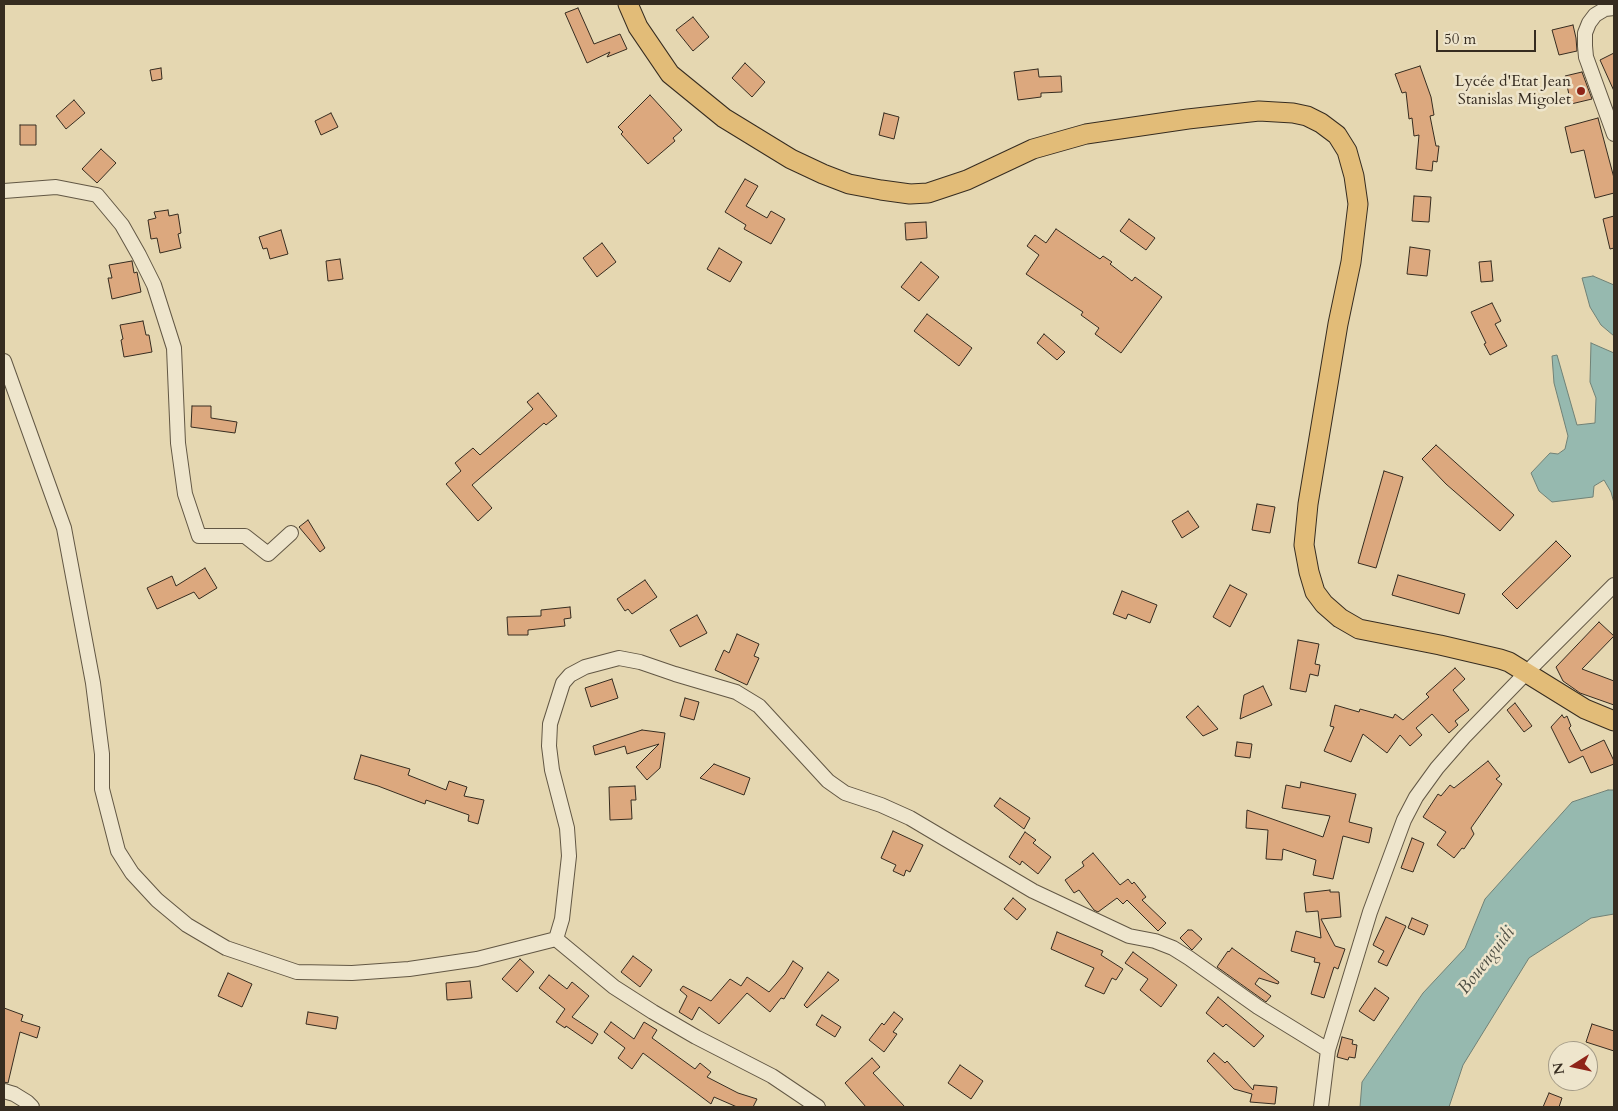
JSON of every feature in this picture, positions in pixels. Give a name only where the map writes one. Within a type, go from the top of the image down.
[{"type":"highway","points":[[628,4],[638,27],[654,53],[670,74],[694,96],[724,118],[791,159],[849,184],[910,194],[928,193],[967,180],[1033,149],[1060,141],[1086,134],[1188,119],[1259,111],[1279,111],[1307,116],[1321,123],[1337,135],[1347,151],[1354,176],[1358,204],[1351,262],[1338,324],[1308,504],[1304,545],[1308,572],[1315,592],[1324,604],[1340,618],[1359,629],[1500,659],[1585,709],[1614,721]]},
{"type":"street","points":[[1614,8],[1605,9],[1595,15],[1589,23],[1585,34],[1585,46],[1586,57],[1614,134]]},
{"type":"street","points":[[4,191],[56,187],[97,195],[122,225],[139,254],[154,284],[174,348],[180,460],[185,494],[199,536],[245,536],[268,554],[291,533]]},
{"type":"street","points":[[4,361],[64,528],[93,683],[102,754],[102,789],[118,851],[132,873],[158,900],[186,924],[226,948],[297,972],[352,973],[409,969],[477,959],[556,938]]},
{"type":"street","points":[[1321,1107],[1328,1050],[1370,912],[1404,820],[1412,805],[1443,762],[1526,673],[1614,585]]},
{"type":"street","points":[[556,938],[562,919],[569,856],[567,828],[552,770],[549,746],[550,724],[563,683],[570,675],[585,667],[619,658],[640,662],[736,692],[759,706],[828,782],[845,792],[910,818],[1033,891],[1129,936],[1155,941],[1173,948],[1258,1007],[1328,1050]]},
{"type":"street","points":[[556,938],[614,987],[645,1007],[696,1038],[772,1076],[818,1107]]},
{"type":"street","points":[[4,1091],[14,1094],[32,1107]]},
{"type":"water","points":[[1593,276],[1614,285],[1614,336],[1601,325],[1590,307],[1582,278]]},
{"type":"water","points":[[1591,343],[1614,353],[1614,503],[1611,492],[1604,480],[1594,486],[1593,497],[1552,502],[1539,491],[1531,473],[1550,453],[1558,454],[1565,449],[1568,436],[1554,383],[1552,356],[1557,355],[1577,425],[1595,423],[1596,398],[1590,382]]},
{"type":"water","name":"Bouenguidi","points":[[1608,790],[1614,790],[1614,914],[1591,918],[1529,958],[1463,1065],[1449,1107],[1360,1107],[1362,1082],[1423,993],[1465,948],[1485,899],[1572,802]]},
{"type":"building","points":[[578,8],[594,44],[620,34],[627,49],[607,57],[610,52],[587,63],[565,13]]},
{"type":"building","points":[[693,17],[709,37],[693,51],[676,30]]},
{"type":"building","points":[[1573,25],[1577,51],[1559,55],[1552,30]]},
{"type":"building","points":[[1614,53],[1614,91],[1600,60]]},
{"type":"building","points":[[745,63],[765,82],[752,97],[732,78]]},
{"type":"building","points":[[1420,66],[1431,97],[1434,115],[1430,116],[1436,146],[1439,146],[1437,162],[1433,161],[1432,171],[1416,169],[1419,135],[1414,136],[1412,118],[1409,119],[1406,92],[1402,93],[1395,74]]},
{"type":"building","points":[[161,68],[162,79],[152,81],[150,70]]},
{"type":"building","points":[[1038,69],[1039,77],[1061,76],[1062,92],[1041,93],[1041,97],[1018,100],[1014,72]]},
{"type":"building","points":[[1582,72],[1592,99],[1571,104],[1565,76]]},
{"type":"building","points":[[650,95],[682,130],[673,138],[675,141],[648,164],[621,134],[623,132],[618,127]]},
{"type":"building","points":[[74,100],[85,113],[66,129],[56,116]]},
{"type":"building","points":[[331,113],[338,127],[321,135],[315,121]]},
{"type":"building","points":[[884,113],[899,117],[894,139],[879,135]]},
{"type":"building","points":[[1598,118],[1614,178],[1614,193],[1595,198],[1584,150],[1571,153],[1565,127]]},
{"type":"building","points":[[20,125],[36,125],[36,145],[20,145]]},
{"type":"building","points":[[101,149],[116,163],[97,183],[82,169]]},
{"type":"building","points":[[745,179],[758,186],[746,206],[767,218],[771,211],[785,219],[771,244],[744,229],[746,225],[725,212]]},
{"type":"building","points":[[1414,196],[1431,197],[1429,222],[1412,221]]},
{"type":"building","points":[[168,210],[169,216],[178,214],[181,233],[178,234],[181,248],[160,253],[157,238],[151,239],[148,220],[156,218],[154,212]]},
{"type":"building","points":[[1614,216],[1614,248],[1610,249],[1603,219]]},
{"type":"building","points":[[1129,219],[1155,238],[1146,250],[1120,231]]},
{"type":"building","points":[[926,222],[927,238],[906,240],[905,223]]},
{"type":"building","points":[[1056,229],[1100,259],[1103,256],[1112,262],[1110,264],[1132,281],[1135,277],[1162,297],[1121,353],[1095,334],[1099,328],[1081,315],[1083,312],[1026,274],[1039,255],[1027,246],[1035,235],[1046,243]]},
{"type":"building","points":[[281,230],[288,254],[270,259],[267,248],[263,249],[259,237]]},
{"type":"building","points":[[602,243],[616,262],[597,277],[583,258]]},
{"type":"building","points":[[1410,247],[1430,250],[1427,276],[1407,274]]},
{"type":"building","points":[[719,248],[742,262],[730,282],[707,269]]},
{"type":"building","points":[[340,259],[343,279],[328,281],[326,261]]},
{"type":"building","points":[[132,261],[134,273],[137,272],[141,292],[112,299],[108,278],[112,278],[109,265]]},
{"type":"building","points":[[1491,261],[1493,281],[1481,282],[1479,262]]},
{"type":"building","points":[[921,262],[939,277],[919,301],[901,287]]},
{"type":"building","points":[[1492,303],[1501,321],[1495,324],[1507,346],[1490,355],[1471,312]]},
{"type":"building","points":[[927,314],[972,348],[959,366],[914,331]]},
{"type":"building","points":[[143,321],[146,335],[149,335],[152,352],[124,357],[120,325]]},
{"type":"building","points":[[1044,334],[1065,352],[1057,360],[1037,343]]},
{"type":"building","points":[[538,393],[557,416],[546,425],[544,423],[472,485],[492,508],[478,521],[446,484],[461,471],[455,463],[473,448],[480,455],[533,409],[527,402]]},
{"type":"building","points":[[192,406],[211,406],[211,418],[237,422],[235,433],[191,427]]},
{"type":"building","points":[[1436,445],[1514,515],[1500,531],[1446,484],[1422,459]]},
{"type":"building","points":[[1384,471],[1403,477],[1376,568],[1358,563]]},
{"type":"building","points":[[1257,504],[1275,507],[1270,533],[1252,530]]},
{"type":"building","points":[[1188,511],[1199,527],[1182,538],[1172,521]]},
{"type":"building","points":[[308,520],[325,548],[320,552],[299,527]]},
{"type":"building","points":[[1556,541],[1571,556],[1517,609],[1502,594]]},
{"type":"building","points":[[205,568],[217,588],[199,599],[194,592],[157,609],[147,588],[172,576],[176,586]]},
{"type":"building","points":[[1398,575],[1465,594],[1459,614],[1392,595]]},
{"type":"building","points":[[645,580],[657,597],[632,614],[628,609],[625,611],[617,599]]},
{"type":"building","points":[[1230,585],[1247,594],[1230,627],[1213,617]]},
{"type":"building","points":[[1122,591],[1157,605],[1150,623],[1128,614],[1126,619],[1113,614]]},
{"type":"building","points":[[570,607],[571,618],[564,619],[565,626],[528,630],[528,635],[508,635],[507,617],[541,616],[541,610]]},
{"type":"building","points":[[697,615],[707,633],[680,647],[670,630]]},
{"type":"building","points":[[1599,622],[1614,636],[1582,669],[1614,681],[1614,705],[1580,693],[1563,681],[1556,667]]},
{"type":"building","points":[[737,634],[759,644],[754,656],[759,658],[747,685],[715,670],[724,650],[729,653]]},
{"type":"building","points":[[1298,640],[1319,644],[1315,664],[1320,665],[1318,676],[1310,674],[1306,692],[1290,689]]},
{"type":"building","points":[[1455,668],[1465,679],[1453,690],[1469,710],[1455,721],[1458,725],[1449,733],[1432,714],[1416,728],[1422,735],[1410,746],[1400,735],[1387,753],[1363,734],[1351,762],[1324,751],[1334,727],[1330,726],[1335,705],[1359,712],[1360,709],[1393,718],[1395,714],[1403,720],[1429,697],[1426,694]]},
{"type":"building","points":[[612,679],[618,698],[591,707],[585,688]]},
{"type":"building","points":[[1263,686],[1272,705],[1240,719],[1244,695]]},
{"type":"building","points":[[685,698],[699,702],[694,720],[680,716]]},
{"type":"building","points":[[1515,703],[1532,726],[1524,732],[1507,710]]},
{"type":"building","points":[[1198,706],[1218,729],[1203,736],[1186,717]]},
{"type":"building","points":[[1562,715],[1564,718],[1567,716],[1571,726],[1569,728],[1581,751],[1604,740],[1614,764],[1591,773],[1583,756],[1569,763],[1551,727]]},
{"type":"building","points":[[642,730],[665,733],[660,768],[647,780],[636,767],[659,744],[627,754],[625,746],[595,755],[593,746]]},
{"type":"building","points":[[1237,742],[1252,744],[1250,758],[1235,756]]},
{"type":"building","points":[[361,755],[410,769],[408,775],[446,790],[449,781],[467,787],[464,796],[484,800],[478,824],[468,821],[469,815],[426,800],[425,804],[354,779]]},
{"type":"building","points":[[1488,761],[1500,776],[1496,779],[1502,784],[1471,828],[1474,834],[1464,849],[1462,848],[1454,858],[1437,845],[1446,832],[1423,817],[1438,794],[1441,796],[1450,785],[1454,788]]},
{"type":"building","points":[[714,764],[750,778],[744,795],[700,778]]},
{"type":"building","points":[[1301,782],[1356,794],[1349,822],[1372,828],[1369,843],[1343,836],[1333,879],[1313,875],[1316,860],[1283,849],[1282,860],[1266,859],[1268,830],[1246,828],[1247,810],[1323,837],[1330,816],[1282,808],[1286,785],[1300,788]]},
{"type":"building","points":[[635,786],[636,800],[631,800],[632,819],[610,820],[609,787]]},
{"type":"building","points":[[1000,798],[1030,818],[1024,829],[994,806]]},
{"type":"building","points":[[893,831],[923,845],[910,872],[906,870],[904,876],[893,871],[896,865],[881,858]]},
{"type":"building","points":[[1025,832],[1036,840],[1033,843],[1051,857],[1038,874],[1022,861],[1020,865],[1009,857]]},
{"type":"building","points":[[1412,838],[1424,843],[1413,872],[1401,868]]},
{"type":"building","points":[[1093,853],[1120,885],[1128,879],[1132,884],[1134,882],[1146,897],[1142,900],[1166,923],[1158,931],[1127,900],[1123,904],[1117,898],[1098,912],[1094,910],[1079,890],[1074,893],[1065,880],[1084,866],[1082,862]]},
{"type":"building","points":[[1330,890],[1330,892],[1339,892],[1341,917],[1321,919],[1335,946],[1345,949],[1338,969],[1334,967],[1324,998],[1311,994],[1320,963],[1314,962],[1315,958],[1291,951],[1296,931],[1321,938],[1318,911],[1306,912],[1304,893]]},
{"type":"building","points":[[1013,898],[1026,909],[1017,920],[1004,909]]},
{"type":"building","points":[[1386,917],[1406,926],[1387,966],[1378,962],[1384,951],[1373,945]]},
{"type":"building","points":[[1412,918],[1428,925],[1424,935],[1408,928]]},
{"type":"building","points":[[1188,930],[1192,930],[1202,939],[1192,950],[1180,938]]},
{"type":"building","points":[[1057,932],[1103,951],[1101,955],[1123,969],[1116,980],[1112,978],[1104,994],[1085,986],[1094,968],[1051,949]]},
{"type":"building","points":[[1232,948],[1279,982],[1278,984],[1259,978],[1255,984],[1271,996],[1266,1002],[1217,967]]},
{"type":"building","points":[[1133,952],[1177,985],[1161,1007],[1140,990],[1148,979],[1125,963]]},
{"type":"building","points":[[633,956],[652,970],[640,987],[621,972]]},
{"type":"building","points":[[520,959],[534,972],[517,992],[502,979]]},
{"type":"building","points":[[793,961],[803,968],[784,999],[781,998],[770,1012],[747,993],[719,1024],[699,1007],[692,1020],[679,1012],[687,996],[680,990],[683,986],[711,1001],[730,979],[741,986],[747,977],[769,992],[785,974]]},
{"type":"building","points":[[828,972],[839,980],[807,1008],[804,1005]]},
{"type":"building","points":[[228,973],[252,984],[242,1007],[218,996]]},
{"type":"building","points":[[549,975],[567,989],[572,982],[589,996],[572,1017],[598,1034],[592,1044],[566,1026],[565,1028],[556,1022],[565,1009],[539,988]]},
{"type":"building","points":[[470,981],[472,998],[447,1000],[446,983]]},
{"type":"building","points":[[1375,988],[1389,998],[1374,1021],[1359,1011]]},
{"type":"building","points":[[1218,997],[1264,1036],[1254,1047],[1226,1024],[1223,1027],[1206,1013]]},
{"type":"building","points":[[4,1008],[23,1015],[21,1021],[40,1027],[37,1038],[20,1032],[8,1083],[4,1082]]},
{"type":"building","points":[[308,1012],[338,1017],[336,1029],[306,1024]]},
{"type":"building","points":[[894,1012],[903,1019],[893,1032],[897,1034],[884,1052],[869,1040],[882,1023],[884,1025]]},
{"type":"building","points":[[822,1015],[841,1027],[835,1037],[816,1025]]},
{"type":"building","points":[[611,1022],[634,1039],[644,1022],[657,1030],[652,1038],[695,1069],[700,1063],[711,1072],[707,1077],[738,1093],[757,1099],[753,1107],[737,1107],[714,1097],[711,1104],[643,1053],[632,1069],[618,1058],[625,1048],[604,1032]]},
{"type":"building","points":[[1592,1024],[1614,1031],[1614,1051],[1598,1046],[1598,1041],[1586,1041]]},
{"type":"building","points":[[1342,1037],[1353,1040],[1352,1044],[1357,1045],[1355,1058],[1349,1057],[1348,1060],[1337,1057]]},
{"type":"building","points":[[1214,1053],[1225,1063],[1227,1061],[1253,1090],[1254,1085],[1277,1087],[1275,1104],[1250,1102],[1252,1094],[1234,1089],[1207,1061]]},
{"type":"building","points":[[872,1058],[880,1067],[873,1073],[905,1107],[866,1107],[845,1083]]},
{"type":"building","points":[[960,1065],[983,1081],[971,1099],[948,1083]]},
{"type":"building","points":[[1549,1093],[1562,1098],[1559,1107],[1543,1107]]},
{"type":"place","name":"Lycée d'Etat Jean Stanislas Migolet","points":[[1581,91]]}]
